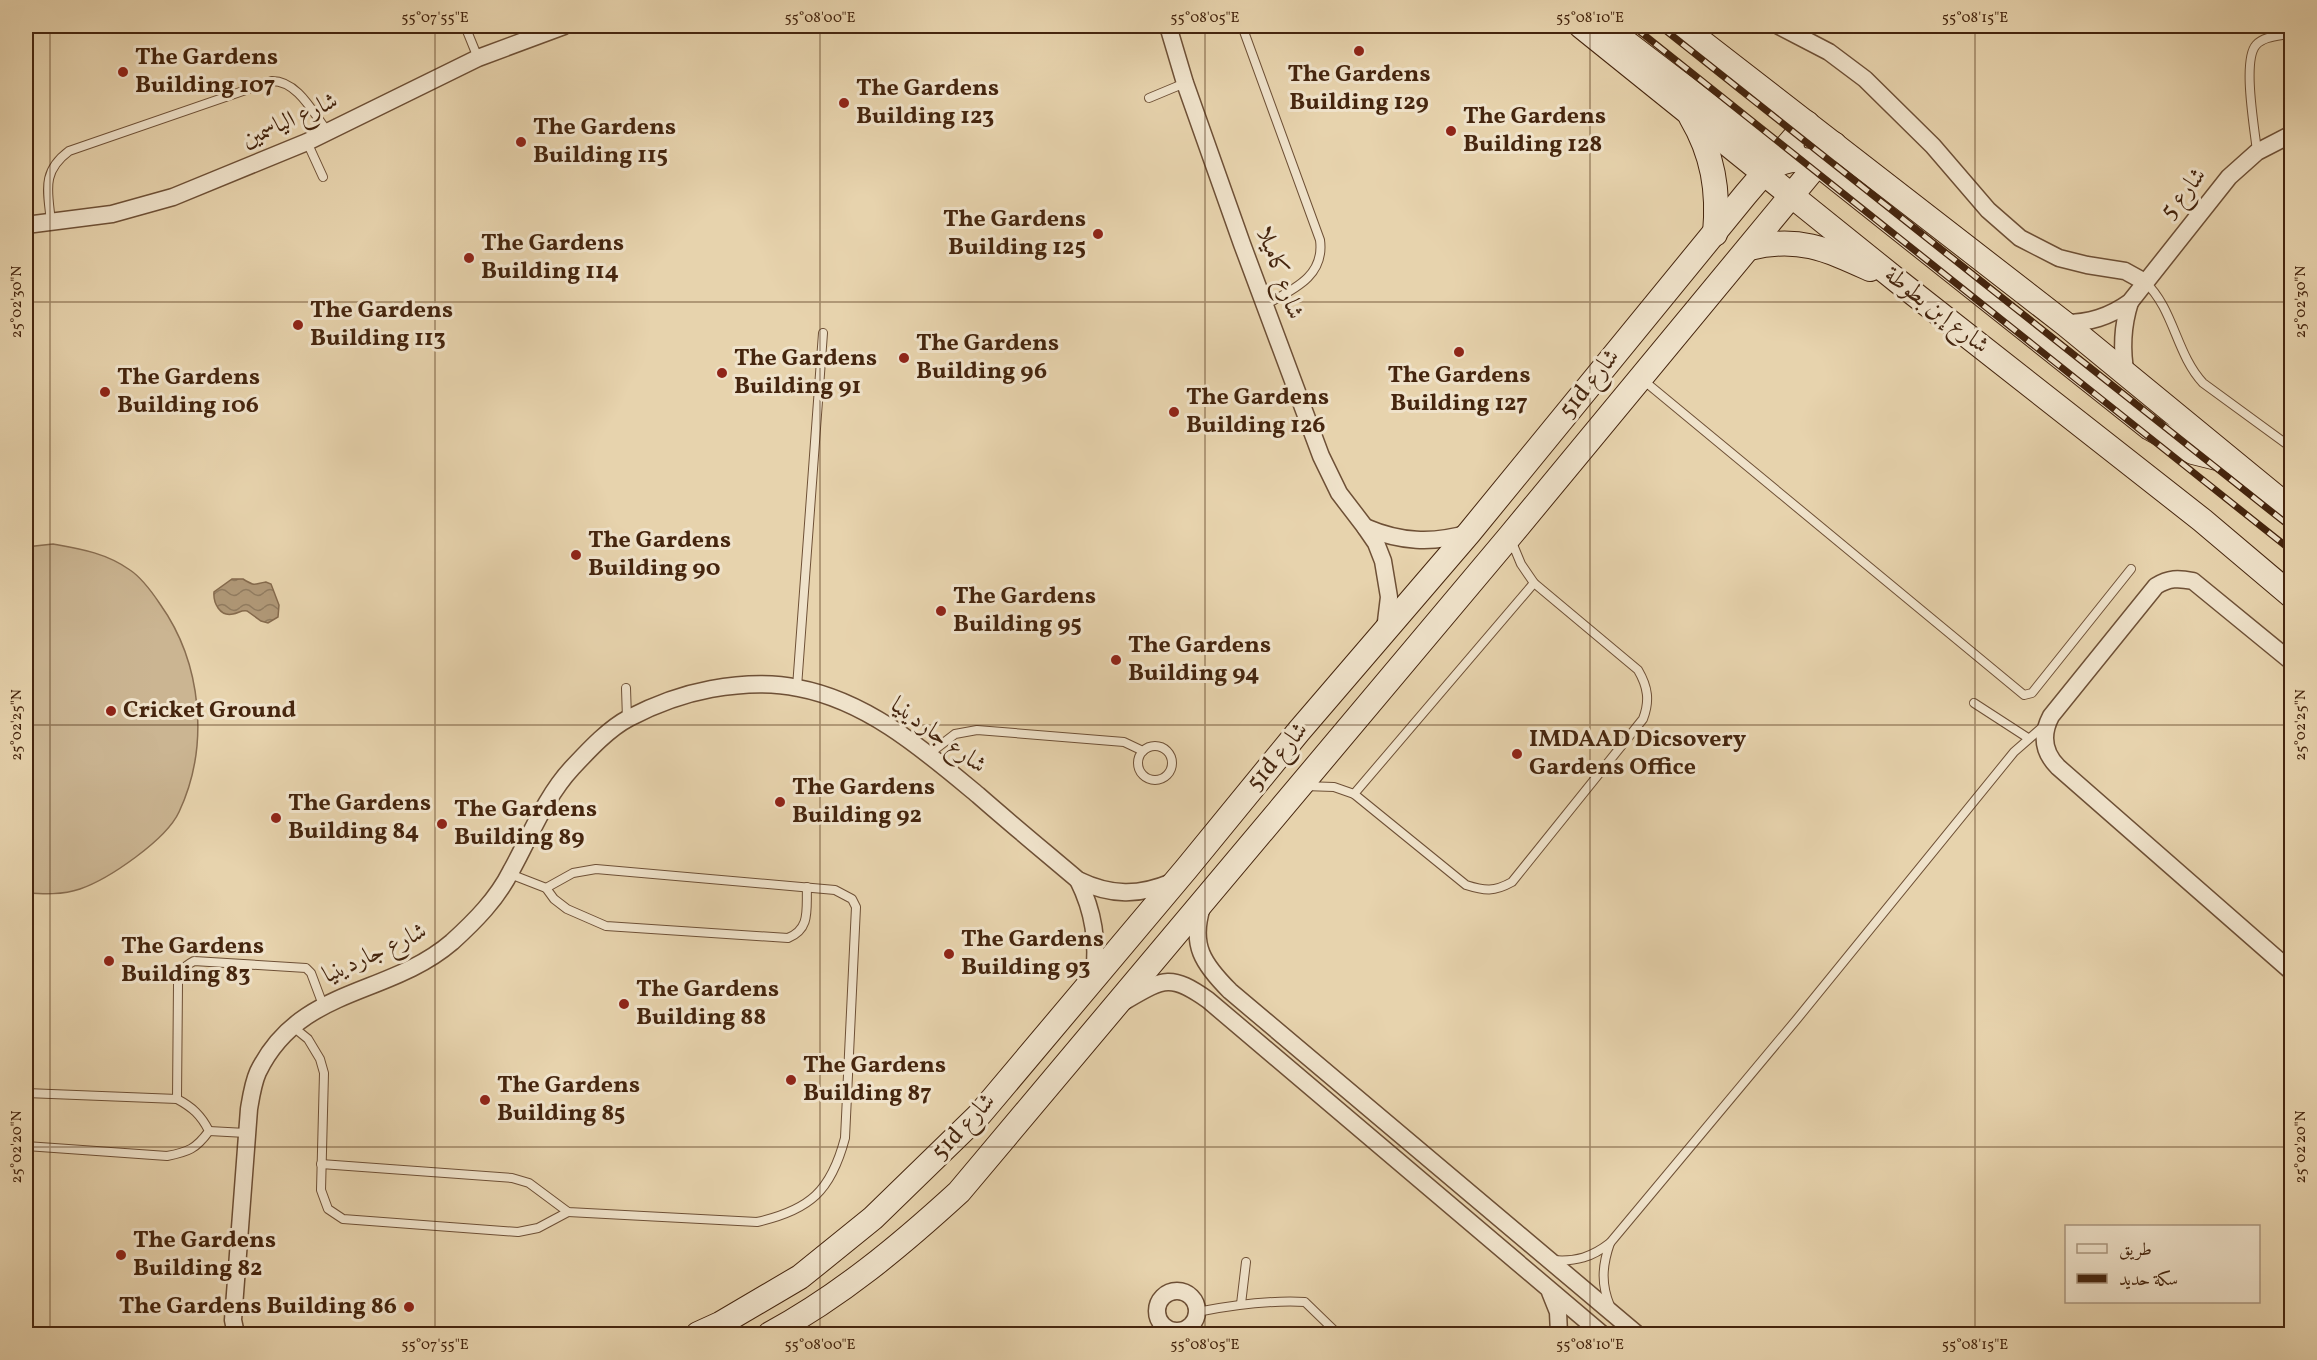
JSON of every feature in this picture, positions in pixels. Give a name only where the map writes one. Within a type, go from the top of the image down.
[{"type":"street","name":"شارع الياسمين","points":[[26,225],[112,214],[173,197],[328,132],[478,58],[564,26]]},
{"type":"street","name":"شارع كاميلا","points":[[1168,26],[1185,83],[1329,477],[1350,510],[1365,526],[1376,543],[1387,580],[1389,597],[1384,632]]},
{"type":"street","name":"شارع إبن بطوطة","points":[[1581,26],[1899,282],[2202,520],[2292,596]]},
{"type":"street","points":[[1604,26],[1622,37],[1759,144],[1781,152],[1800,154],[1817,151],[1834,144]]},
{"type":"street","points":[[1681,26],[2064,323],[2292,510]]},
{"type":"street","points":[[1779,26],[1829,52],[1865,79],[1933,146],[1988,210],[2020,238],[2059,258],[2125,271],[2145,282]]},
{"type":"street","points":[[1687,110],[1707,148],[1716,182],[1715,234]]},
{"type":"street","name":"51d شارع","points":[[698,1335],[800,1277],[873,1218],[980,1114],[1468,533],[1807,123]]},
{"type":"street","name":"شارع 5","points":[[2126,375],[2122,345],[2124,324],[2130,302],[2217,190],[2242,163],[2257,152],[2292,134]]},
{"type":"street","name":"51d شارع","points":[[770,1335],[845,1288],[909,1238],[959,1192],[1510,536],[1834,144]]},
{"type":"street","points":[[1766,173],[1773,166],[1792,159],[1818,164],[2150,428],[2193,452],[2237,463]]},
{"type":"street","points":[[1749,248],[1779,242],[1810,245],[1825,249],[1899,282]]},
{"type":"street","name":"شارع 5","points":[[2064,323],[2092,321],[2130,302]]},
{"type":"street","points":[[1365,526],[1383,534],[1422,541],[1446,539],[1468,533]]},
{"type":"street","points":[[2292,662],[2193,581],[2179,578],[2166,580],[2156,586],[2051,716],[2047,724],[2045,741],[2046,749],[2054,762],[2292,972]]},
{"type":"street","name":"شارع جاردينيا","points":[[231,1330],[249,1109],[257,1075],[272,1048],[292,1025],[323,1005],[411,969],[440,952],[488,906],[510,874],[544,809],[570,770],[627,718],[699,691],[733,685],[797,687],[846,703],[901,734],[929,754],[1078,879],[1094,887],[1126,894],[1153,890],[1175,880]]},
{"type":"street","name":"شارع جاردينيا","points":[[1078,879],[1095,926],[1094,978]]},
{"type":"street","points":[[1204,902],[1198,921],[1197,936],[1200,953],[1210,971],[1230,992],[1614,1313],[1637,1335]]},
{"type":"street","points":[[1117,1006],[1150,986],[1176,981],[1187,985],[1217,1007],[1602,1335]]},
{"type":"street","points":[[1548,1288],[1558,1312],[1559,1335]]},
{"type":"street","points":[[1185,1292],[1196,1304],[1197,1312],[1195,1320],[1189,1326],[1173,1332],[1160,1321],[1158,1305],[1168,1293],[1185,1292]]},
{"type":"lane","points":[[465,26],[478,58]]},
{"type":"lane","points":[[1242,26],[1320,240],[1321,249],[1317,267],[1308,279],[1298,288],[1265,305]]},
{"type":"lane","points":[[2257,152],[2250,82],[2252,53],[2256,45],[2264,39],[2292,33]]},
{"type":"lane","points":[[51,222],[47,184],[50,171],[69,151],[272,81],[282,81],[294,87],[328,132]]},
{"type":"lane","points":[[1149,98],[1185,83]]},
{"type":"lane","points":[[306,142],[323,177]]},
{"type":"lane","points":[[2145,282],[2159,297],[2193,373],[2203,383],[2292,448]]},
{"type":"lane","points":[[797,687],[823,333]]},
{"type":"lane","points":[[1640,377],[2024,694],[2032,693],[2131,569]]},
{"type":"lane","points":[[1301,786],[1334,787],[1354,794],[1466,885],[1482,890],[1499,889],[1512,882],[1643,718],[1648,697],[1645,681],[1638,670],[1534,584],[1521,564],[1510,536]]},
{"type":"lane","points":[[1354,794],[1534,584]]},
{"type":"lane","points":[[626,688],[627,718]]},
{"type":"lane","points":[[1974,703],[2028,738]]},
{"type":"lane","points":[[1614,1313],[1604,1291],[1602,1280],[1605,1256],[1610,1243],[2014,752],[2047,724]]},
{"type":"lane","points":[[929,754],[956,734],[976,730],[1124,742],[1143,751],[1156,747],[1167,752],[1171,764],[1166,776],[1154,780],[1142,774],[1138,762],[1143,751]]},
{"type":"lane","points":[[292,1025],[315,1048],[324,1073],[321,1190],[323,1201],[328,1209],[343,1219],[518,1232],[538,1228],[568,1212],[757,1222],[783,1216],[806,1204],[825,1186],[838,1163],[845,1138],[856,907],[852,899],[835,890],[596,869],[573,873],[546,888]]},
{"type":"lane","points":[[510,874],[546,888],[554,899],[567,909],[606,926],[788,938],[798,934],[806,921],[807,887]]},
{"type":"lane","points":[[177,1099],[178,984],[184,966],[194,961],[306,968],[311,973],[323,1005]]},
{"type":"lane","points":[[26,1093],[177,1099],[193,1107],[209,1131]]},
{"type":"lane","points":[[209,1131],[246,1133]]},
{"type":"lane","points":[[26,1146],[167,1156],[187,1152],[201,1142],[209,1131]]},
{"type":"lane","points":[[321,1164],[512,1178],[537,1187],[568,1212]]},
{"type":"lane","points":[[1550,1260],[1564,1261],[1587,1257],[1610,1243]]},
{"type":"lane","points":[[1241,1304],[1246,1262]]},
{"type":"lane","points":[[1197,1312],[1273,1301],[1305,1302],[1338,1335]]},
{"type":"shaded area","name":"Cricket Ground","points":[[53,544],[112,559],[134,573],[150,590],[174,627],[185,652],[193,678],[198,733],[189,787],[179,812],[162,834],[136,857],[106,877],[80,889],[46,894],[26,893],[26,547]]},
{"type":"water","points":[[232,579],[243,579],[254,584],[266,582],[271,584],[279,605],[278,617],[268,623],[247,611],[228,614],[221,611],[216,605],[214,592]]},
{"type":"railway","points":[[1633,26],[2292,551]]},
{"type":"railway","points":[[1660,26],[2292,528]]},
{"type":"place","name":"The Gardens Building 129","points":[[1359,51]]},
{"type":"place","name":"The Gardens Building 107","points":[[123,72]]},
{"type":"place","name":"The Gardens Building 123","points":[[844,103]]},
{"type":"place","name":"The Gardens Building 128","points":[[1451,131]]},
{"type":"place","name":"The Gardens Building 115","points":[[521,142]]},
{"type":"place","name":"The Gardens Building 125","points":[[1098,234]]},
{"type":"place","name":"The Gardens Building 114","points":[[469,258]]},
{"type":"place","name":"The Gardens Building 113","points":[[298,325]]},
{"type":"place","name":"The Gardens Building 127","points":[[1459,352]]},
{"type":"place","name":"The Gardens Building 96","points":[[904,358]]},
{"type":"place","name":"The Gardens Building 91","points":[[722,373]]},
{"type":"place","name":"The Gardens Building 106","points":[[105,392]]},
{"type":"place","name":"The Gardens Building 126","points":[[1174,412]]},
{"type":"place","name":"The Gardens Building 90","points":[[576,555]]},
{"type":"place","name":"The Gardens Building 95","points":[[941,611]]},
{"type":"place","name":"The Gardens Building 94","points":[[1116,660]]},
{"type":"place","name":"Cricket Ground","points":[[111,711]]},
{"type":"place","name":"IMDAAD Dicsovery Gardens Office","points":[[1517,754]]},
{"type":"place","name":"The Gardens Building 92","points":[[780,802]]},
{"type":"place","name":"The Gardens Building 84","points":[[276,818]]},
{"type":"place","name":"The Gardens Building 89","points":[[442,824]]},
{"type":"place","name":"The Gardens Building 93","points":[[949,954]]},
{"type":"place","name":"The Gardens Building 83","points":[[109,961]]},
{"type":"place","name":"The Gardens Building 88","points":[[624,1004]]},
{"type":"place","name":"The Gardens Building 87","points":[[791,1080]]},
{"type":"place","name":"The Gardens Building 85","points":[[485,1100]]},
{"type":"place","name":"The Gardens Building 82","points":[[121,1255]]},
{"type":"place","name":"The Gardens Building 86","points":[[409,1307]]}]
